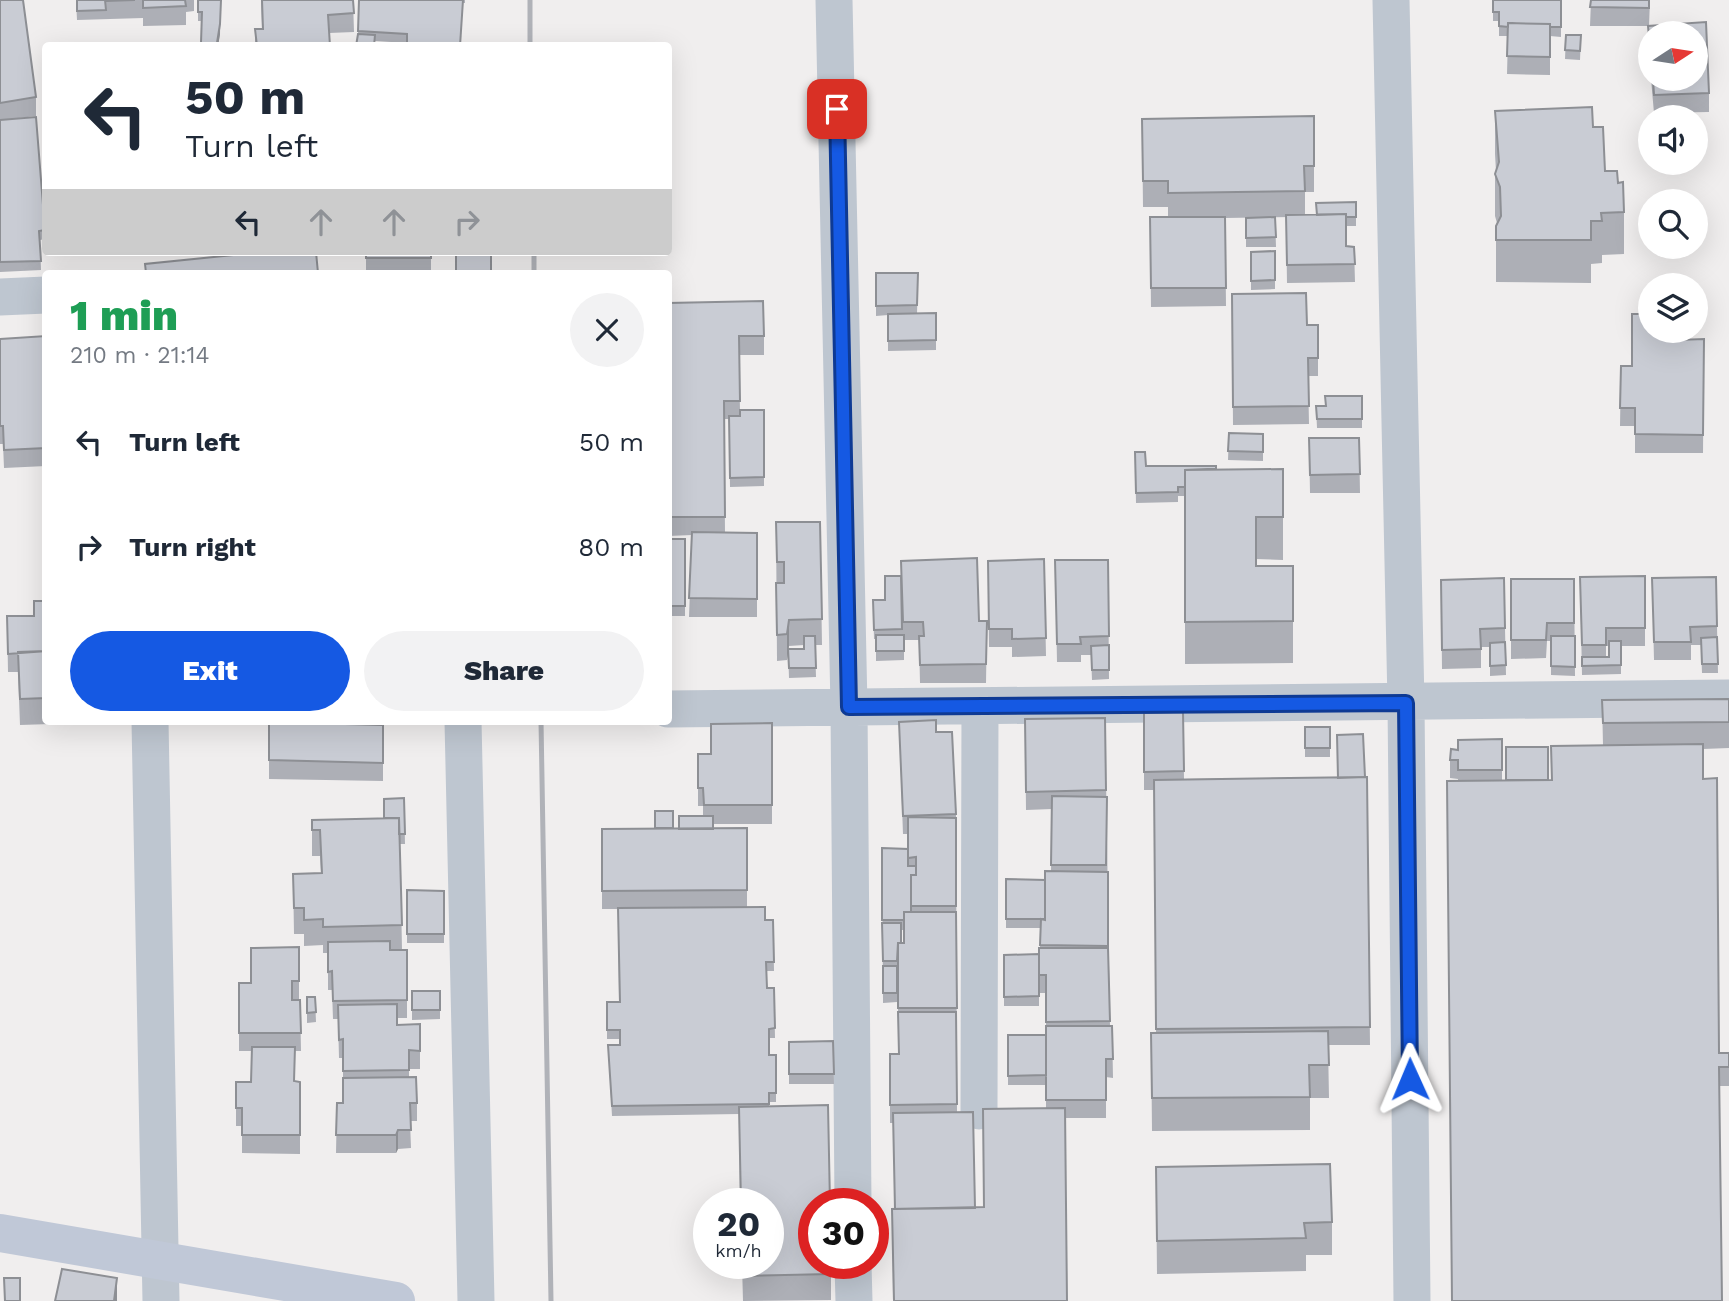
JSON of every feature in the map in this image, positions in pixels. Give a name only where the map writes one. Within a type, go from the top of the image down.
[{"type":"street","points":[[834,0],[849,707],[853,1188]]},
{"type":"street","points":[[1391,0],[1406,703],[1412,1301]]},
{"type":"street","points":[[0,297],[42,295]]},
{"type":"street","points":[[672,709],[1729,698]]},
{"type":"street","points":[[979,1111],[980,706]]},
{"type":"street","points":[[150,725],[161,1301]]},
{"type":"street","points":[[463,725],[476,1301]]},
{"type":"street","points":[[0,1233],[396,1301]]},
{"type":"street","points":[[853,1279],[854,1301]]},
{"type":"building","points":[[0,0],[23,0],[36,97],[0,103]]},
{"type":"building","points":[[77,0],[105,0],[106,10],[77,11]]},
{"type":"building","points":[[143,0],[185,0],[186,6],[143,8]]},
{"type":"building","points":[[198,0],[221,0],[217,42],[201,42],[202,12],[198,12]]},
{"type":"building","points":[[262,0],[353,0],[354,13],[328,15],[330,42],[257,42],[255,29],[263,29]]},
{"type":"building","points":[[359,0],[463,0],[460,42],[407,42],[407,34],[358,31]]},
{"type":"building","points":[[1493,0],[1561,0],[1561,27],[1550,27],[1550,24],[1508,23],[1508,27],[1499,26],[1499,12],[1493,12]]},
{"type":"building","points":[[1591,0],[1649,0],[1649,8],[1590,7]]},
{"type":"building","points":[[1508,23],[1550,24],[1550,57],[1507,56]]},
{"type":"building","points":[[358,34],[375,35],[374,42],[357,42]]},
{"type":"building","points":[[1566,35],[1581,35],[1580,51],[1565,50]]},
{"type":"building","points":[[1708,69],[1709,93],[1654,95],[1654,91],[1708,91]]},
{"type":"building","points":[[1592,107],[1593,127],[1603,127],[1605,171],[1617,171],[1618,183],[1623,182],[1624,212],[1601,213],[1602,221],[1591,221],[1591,240],[1496,240],[1496,226],[1501,216],[1500,187],[1495,174],[1499,162],[1495,111]]},
{"type":"building","points":[[1314,116],[1314,166],[1304,166],[1305,191],[1168,193],[1168,181],[1143,181],[1142,119]]},
{"type":"building","points":[[36,117],[42,192],[42,230],[39,231],[41,261],[0,262],[0,120]]},
{"type":"building","points":[[1356,202],[1356,217],[1346,217],[1346,214],[1317,215],[1316,203]]},
{"type":"building","points":[[1346,214],[1346,246],[1354,247],[1355,264],[1287,265],[1286,215]]},
{"type":"building","points":[[1150,217],[1225,217],[1226,288],[1151,288]]},
{"type":"building","points":[[1275,217],[1276,237],[1246,238],[1246,218]]},
{"type":"building","points":[[1275,251],[1275,280],[1251,281],[1251,252]]},
{"type":"building","points":[[224,256],[316,256],[318,270],[146,270],[145,264]]},
{"type":"building","points":[[366,256],[431,256],[431,258]]},
{"type":"building","points":[[456,256],[491,256],[491,270],[456,270]]},
{"type":"building","points":[[876,273],[918,273],[917,305],[876,306]]},
{"type":"building","points":[[1306,293],[1307,325],[1318,325],[1318,358],[1308,358],[1309,406],[1233,407],[1232,294]]},
{"type":"building","points":[[763,301],[764,336],[739,336],[740,401],[724,401],[725,517],[672,517],[672,303]]},
{"type":"building","points":[[936,313],[936,340],[888,341],[888,314]]},
{"type":"building","points":[[1632,314],[1638,314],[1638,343],[1704,343],[1703,435],[1635,434],[1635,408],[1620,408],[1621,366],[1632,366]]},
{"type":"building","points":[[42,336],[42,448],[4,450],[3,426],[0,426],[0,339]]},
{"type":"building","points":[[1325,396],[1362,396],[1362,419],[1317,419],[1316,406],[1326,406]]},
{"type":"building","points":[[740,410],[764,410],[764,477],[730,478],[729,416],[740,416]]},
{"type":"building","points":[[1229,433],[1263,434],[1263,452],[1228,451]]},
{"type":"building","points":[[1309,438],[1359,438],[1360,474],[1310,475]]},
{"type":"building","points":[[1135,452],[1145,452],[1146,466],[1216,466],[1216,469],[1185,470],[1185,487],[1178,487],[1178,492],[1136,493]]},
{"type":"building","points":[[1283,469],[1283,517],[1256,517],[1256,566],[1293,566],[1293,621],[1185,622],[1185,470]]},
{"type":"building","points":[[776,522],[820,522],[822,619],[789,620],[787,634],[777,635],[776,583],[784,583],[784,562],[777,562]]},
{"type":"building","points":[[692,532],[757,533],[757,599],[689,598]]},
{"type":"building","points":[[672,539],[685,539],[685,606],[672,606]]},
{"type":"building","points":[[977,558],[979,621],[987,621],[986,664],[920,665],[919,636],[924,636],[923,622],[903,622],[901,561]]},
{"type":"building","points":[[1044,559],[1046,638],[1012,639],[1012,629],[989,629],[988,561]]},
{"type":"building","points":[[1055,560],[1108,560],[1109,636],[1080,637],[1081,644],[1057,644]]},
{"type":"building","points":[[885,576],[901,576],[902,629],[874,630],[873,600],[885,600]]},
{"type":"building","points":[[1645,576],[1645,628],[1606,628],[1606,645],[1582,645],[1580,577]]},
{"type":"building","points":[[1716,577],[1717,626],[1690,627],[1691,642],[1654,642],[1652,578]]},
{"type":"building","points":[[1504,578],[1505,628],[1480,629],[1481,649],[1442,650],[1441,580]]},
{"type":"building","points":[[1511,579],[1574,579],[1574,623],[1547,623],[1546,640],[1511,640]]},
{"type":"building","points":[[34,601],[42,601],[42,651],[8,654],[7,616],[34,616]]},
{"type":"building","points":[[876,635],[904,635],[904,651],[876,651]]},
{"type":"building","points":[[804,636],[815,636],[816,668],[789,668],[788,649],[804,649]]},
{"type":"building","points":[[1551,636],[1575,636],[1575,667],[1551,666]]},
{"type":"building","points":[[1717,637],[1718,664],[1702,664],[1701,638]]},
{"type":"building","points":[[1609,641],[1621,641],[1621,665],[1582,666],[1582,657],[1609,657]]},
{"type":"building","points":[[1505,642],[1506,665],[1490,666],[1490,643]]},
{"type":"building","points":[[1109,645],[1109,670],[1092,670],[1091,646]]},
{"type":"building","points":[[42,651],[42,698],[20,699],[18,652]]},
{"type":"building","points":[[1729,699],[1729,722],[1603,723],[1602,700]]},
{"type":"building","points":[[1183,712],[1184,771],[1144,772],[1144,713]]},
{"type":"building","points":[[1105,718],[1106,790],[1026,792],[1025,719]]},
{"type":"building","points":[[936,720],[936,732],[952,732],[956,814],[903,816],[899,722]]},
{"type":"building","points":[[772,723],[772,805],[704,805],[703,788],[698,788],[698,754],[711,754],[711,724]]},
{"type":"building","points":[[269,725],[383,725],[383,763],[269,760]]},
{"type":"building","points":[[1305,727],[1330,727],[1330,748],[1305,748]]},
{"type":"building","points":[[1363,734],[1365,777],[1338,778],[1337,735]]},
{"type":"building","points":[[1502,739],[1502,770],[1458,770],[1458,760],[1450,760],[1451,749],[1458,750],[1458,740]]},
{"type":"building","points":[[1703,744],[1703,779],[1717,778],[1719,1053],[1729,1053],[1729,1067],[1719,1067],[1722,1301],[1452,1301],[1447,781],[1552,780],[1551,746]]},
{"type":"building","points":[[1506,747],[1548,747],[1548,780],[1506,780]]},
{"type":"building","points":[[1367,777],[1370,1027],[1156,1029],[1154,780]]},
{"type":"building","points":[[1052,796],[1107,797],[1106,865],[1051,865]]},
{"type":"building","points":[[404,798],[405,834],[399,834],[399,818],[384,818],[384,799]]},
{"type":"building","points":[[655,811],[673,811],[673,828],[655,828]]},
{"type":"building","points":[[679,816],[713,816],[713,829],[679,829]]},
{"type":"building","points":[[908,817],[956,818],[956,906],[911,906],[911,875],[916,875],[916,857],[908,858]]},
{"type":"building","points":[[399,818],[402,925],[323,927],[323,919],[304,920],[304,908],[294,908],[293,874],[322,873],[320,830],[312,830],[312,820]]},
{"type":"building","points":[[747,828],[747,890],[602,891],[602,829]]},
{"type":"building","points":[[882,848],[908,849],[908,866],[916,866],[916,875],[911,875],[911,912],[904,912],[904,920],[882,920]]},
{"type":"building","points":[[1045,871],[1108,872],[1108,946],[1040,945],[1041,919],[1045,920]]},
{"type":"building","points":[[1006,879],[1045,880],[1045,919],[1006,919]]},
{"type":"building","points":[[407,890],[444,891],[444,934],[407,934]]},
{"type":"building","points":[[765,907],[765,920],[773,920],[774,962],[766,962],[767,988],[774,988],[775,1028],[769,1029],[769,1055],[776,1055],[776,1093],[769,1093],[769,1104],[612,1106],[608,1045],[620,1045],[620,1030],[607,1030],[607,1002],[620,1002],[618,908]]},
{"type":"building","points":[[904,912],[956,912],[957,1008],[898,1008],[898,943],[904,943]]},
{"type":"building","points":[[882,923],[901,923],[897,961],[883,961]]},
{"type":"building","points":[[390,941],[390,950],[407,950],[407,1000],[333,1001],[332,971],[328,972],[328,942]]},
{"type":"building","points":[[299,947],[299,981],[292,981],[292,1000],[300,1000],[301,1033],[239,1033],[239,983],[251,983],[251,948]]},
{"type":"building","points":[[1039,948],[1108,948],[1110,1021],[1046,1022],[1046,975],[1039,975]]},
{"type":"building","points":[[1039,954],[1039,996],[1004,997],[1004,955]]},
{"type":"building","points":[[883,966],[897,966],[897,993],[883,993]]},
{"type":"building","points":[[412,991],[440,991],[440,1010],[412,1010]]},
{"type":"building","points":[[307,997],[315,997],[316,1012],[307,1013]]},
{"type":"building","points":[[397,1004],[397,1025],[420,1024],[420,1051],[409,1050],[409,1070],[343,1071],[343,1039],[339,1040],[338,1005]]},
{"type":"building","points":[[898,1012],[956,1012],[957,1104],[890,1105],[890,1054],[899,1054]]},
{"type":"building","points":[[1046,1026],[1112,1026],[1113,1059],[1106,1059],[1106,1100],[1046,1100]]},
{"type":"building","points":[[1328,1031],[1329,1065],[1309,1065],[1310,1097],[1152,1098],[1151,1033]]},
{"type":"building","points":[[1008,1035],[1046,1035],[1046,1075],[1008,1076]]},
{"type":"building","points":[[833,1041],[834,1074],[789,1074],[789,1042]]},
{"type":"building","points":[[252,1047],[295,1047],[294,1081],[300,1082],[300,1135],[242,1135],[242,1108],[236,1108],[236,1082],[251,1082]]},
{"type":"building","points":[[416,1077],[417,1103],[410,1103],[411,1130],[398,1130],[396,1135],[336,1135],[337,1103],[343,1103],[343,1078]]},
{"type":"building","points":[[828,1105],[830,1188],[798,1188],[798,1275],[784,1275],[784,1188],[741,1188],[739,1107]]},
{"type":"building","points":[[1065,1108],[1067,1301],[895,1301],[892,1209],[984,1207],[983,1109]]},
{"type":"building","points":[[973,1112],[975,1208],[895,1209],[893,1113]]},
{"type":"building","points":[[1330,1164],[1332,1222],[1304,1223],[1306,1238],[1157,1241],[1156,1167]]},
{"type":"building","points":[[62,1269],[117,1278],[114,1301],[55,1301]]},
{"type":"building","points":[[4,1278],[20,1278],[20,1301],[5,1301]]},
{"type":"railway","points":[[530,0],[530,42]]},
{"type":"railway","points":[[534,256],[534,270]]},
{"type":"railway","points":[[541,725],[551,1301]]},
{"type":"route","points":[[837,109],[849,707],[1406,703],[1410,1079]]}]
